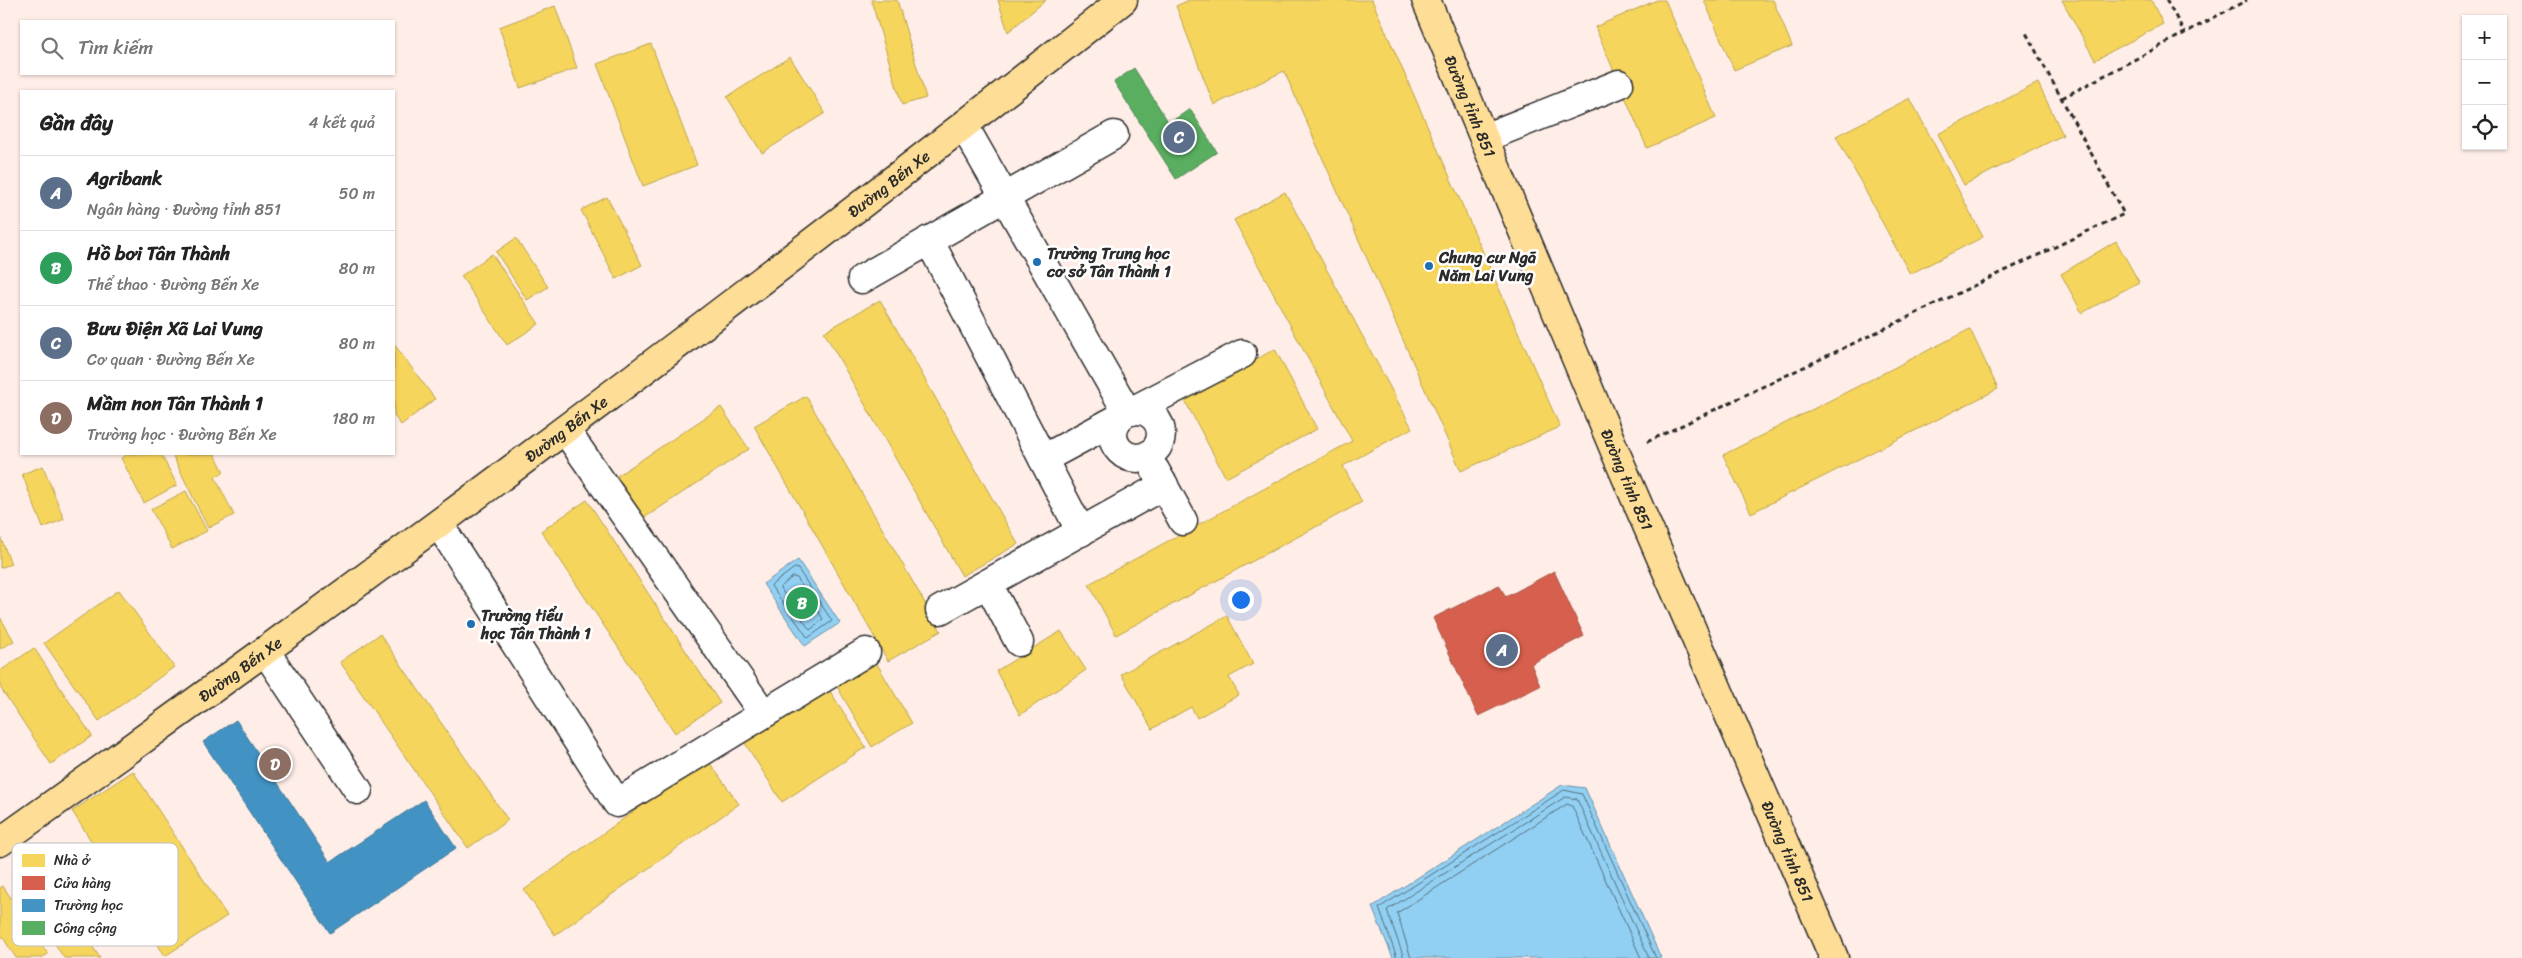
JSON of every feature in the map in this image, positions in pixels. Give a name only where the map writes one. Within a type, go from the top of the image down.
[{"type":"main road","name":"Đường Bến Xe","points":[[0,842],[266,652],[566,431],[704,323],[964,126],[1123,0]]},
{"type":"main road","name":"Đường tỉnh 851","points":[[1426,0],[1617,456],[1834,958]]},
{"type":"street","points":[[1484,138],[1619,84]]},
{"type":"street","points":[[964,126],[1126,414]]},
{"type":"street","points":[[862,279],[1114,134]]},
{"type":"street","points":[[929,240],[1081,532]]},
{"type":"street","points":[[1043,459],[1242,354]]},
{"type":"street","points":[[1145,411],[1156,419],[1159,425],[1161,438],[1158,445],[1147,456],[1135,458],[1128,456],[1117,446],[1113,432],[1126,414],[1145,411]]},
{"type":"street","points":[[566,431],[763,713]]},
{"type":"street","points":[[1147,456],[1183,521]]},
{"type":"street","points":[[940,610],[1164,485]]},
{"type":"street","points":[[439,524],[617,803],[866,652]]},
{"type":"street","points":[[988,584],[1019,642]]},
{"type":"street","points":[[266,652],[358,790]]},
{"type":"path","points":[[2166,0],[2185,32]]},
{"type":"path","points":[[2062,98],[2247,0]]},
{"type":"path","points":[[1617,456],[2124,214],[2025,31]]},
{"type":"water","points":[[798,560],[840,623],[805,646],[763,584]]},
{"type":"water","points":[[1562,785],[1585,788],[1661,958],[1393,958],[1372,907]]},
{"type":"building: Nhà ở","points":[[871,0],[897,0],[926,98],[902,105]]},
{"type":"building: Nhà ở","points":[[998,0],[1046,0],[1008,32]]},
{"type":"building: Nhà ở","name":"Chung cư Ngã Năm Lai Vung","points":[[1189,0],[1372,0],[1560,427],[1461,471],[1284,71],[1214,105],[1176,6]]},
{"type":"building: Nhà ở","points":[[1657,0],[1665,0],[1716,118],[1647,148],[1595,27]]},
{"type":"building: Nhà ở","points":[[1704,0],[1773,0],[1792,46],[1734,70]]},
{"type":"building: Nhà ở","points":[[2062,0],[2151,0],[2163,24],[2095,60]]},
{"type":"building: Nhà ở","points":[[555,6],[577,68],[520,88],[499,27]]},
{"type":"building: Nhà ở","points":[[651,44],[697,165],[643,186],[597,64]]},
{"type":"building: Nhà ở","points":[[790,57],[825,113],[762,153],[727,97]]},
{"type":"building: Nhà ở","points":[[2038,83],[2063,135],[1964,185],[1938,134]]},
{"type":"building: Nhà ở","points":[[1910,98],[1983,237],[1910,274],[1836,136]]},
{"type":"building: Nhà ở","points":[[1285,192],[1412,428],[1343,466],[1362,502],[1116,635],[1089,584],[1352,441],[1234,220]]},
{"type":"building: Nhà ở","points":[[607,197],[642,265],[616,279],[581,210]]},
{"type":"building: Nhà ở","points":[[516,238],[548,287],[527,300],[496,252]]},
{"type":"building: Nhà ở","points":[[2116,241],[2139,282],[2082,313],[2061,274]]},
{"type":"building: Nhà ở","points":[[492,254],[539,324],[507,345],[461,276]]},
{"type":"building: Nhà ở","points":[[880,300],[1018,544],[962,576],[824,332]]},
{"type":"building: Nhà ở","points":[[1970,329],[1998,389],[1751,513],[1723,455]]},
{"type":"building: Nhà ở","points":[[395,345],[435,399],[401,425],[395,417]]},
{"type":"building: Nhà ở","points":[[1275,349],[1317,429],[1226,478],[1184,399]]},
{"type":"building: Nhà ở","points":[[806,396],[941,631],[888,661],[754,426]]},
{"type":"building: Nhà ở","points":[[721,407],[749,449],[644,518],[617,476]]},
{"type":"building: Nhà ở","points":[[126,455],[162,455],[177,485],[144,503],[121,458]]},
{"type":"building: Nhà ở","points":[[172,455],[216,455],[224,472],[215,477],[234,515],[208,528]]},
{"type":"building: Nhà ở","points":[[43,466],[64,519],[43,528],[22,474]]},
{"type":"building: Nhà ở","points":[[186,491],[207,531],[172,549],[151,509]]},
{"type":"building: Nhà ở","points":[[587,500],[720,703],[675,733],[541,531]]},
{"type":"building: Nhà ở","points":[[0,536],[11,564],[0,568]]},
{"type":"building: Nhà ở","points":[[119,590],[174,667],[99,721],[44,643]]},
{"type":"building: Nhà ở","points":[[1227,616],[1253,664],[1229,677],[1239,695],[1197,718],[1191,707],[1152,729],[1121,674]]},
{"type":"building: Nhà ở","points":[[0,617],[14,641],[0,649]]},
{"type":"building: Nhà ở","points":[[1061,631],[1086,670],[1020,715],[996,671]]},
{"type":"building: Nhà ở","points":[[380,634],[508,820],[468,848],[340,662]]},
{"type":"building: Nhà ở","points":[[34,648],[92,736],[51,764],[0,687],[0,671]]},
{"type":"building: Nhà ở","points":[[874,659],[912,723],[872,747],[835,683]]},
{"type":"building: Nhà ở","points":[[826,685],[866,747],[782,802],[743,740]]},
{"type":"building: Nhà ở","points":[[707,759],[739,804],[555,935],[524,890]]},
{"type":"building: Nhà ở","points":[[133,771],[227,916],[165,956],[159,946],[178,946],[178,843],[93,843],[72,811]]},
{"type":"building: Nhà ở","points":[[3,886],[12,900],[12,946],[43,946],[48,954],[41,958],[16,958],[0,933],[0,888]]},
{"type":"building: Nhà ở","points":[[56,946],[92,946],[100,958],[64,958]]},
{"type":"building: Cửa hàng","points":[[1554,571],[1584,636],[1531,664],[1540,686],[1478,716],[1433,618],[1499,585],[1506,597]]},
{"type":"building: Trường học","points":[[236,720],[330,862],[424,800],[456,848],[330,933],[203,742]]},
{"type":"building: Công cộng","points":[[1134,68],[1169,123],[1190,109],[1217,152],[1176,179],[1114,82]]},
{"type":"place","name":"Bưu Điện Xã Lai Vung","points":[[1179,137]]},
{"type":"place","name":"Trường Trung học cơ sở Tân Thành 1","points":[[1037,262]]},
{"type":"place","name":"Chung cư Ngã Năm Lai Vung","points":[[1429,266]]},
{"type":"place","name":"Hồ bơi Tân Thành","points":[[802,603]]},
{"type":"place","name":"Trường tiểu học Tân Thành 1","points":[[471,624]]},
{"type":"place","name":"Agribank","points":[[1502,650]]},
{"type":"place","name":"Mầm non Tân Thành 1","points":[[275,764]]}]
